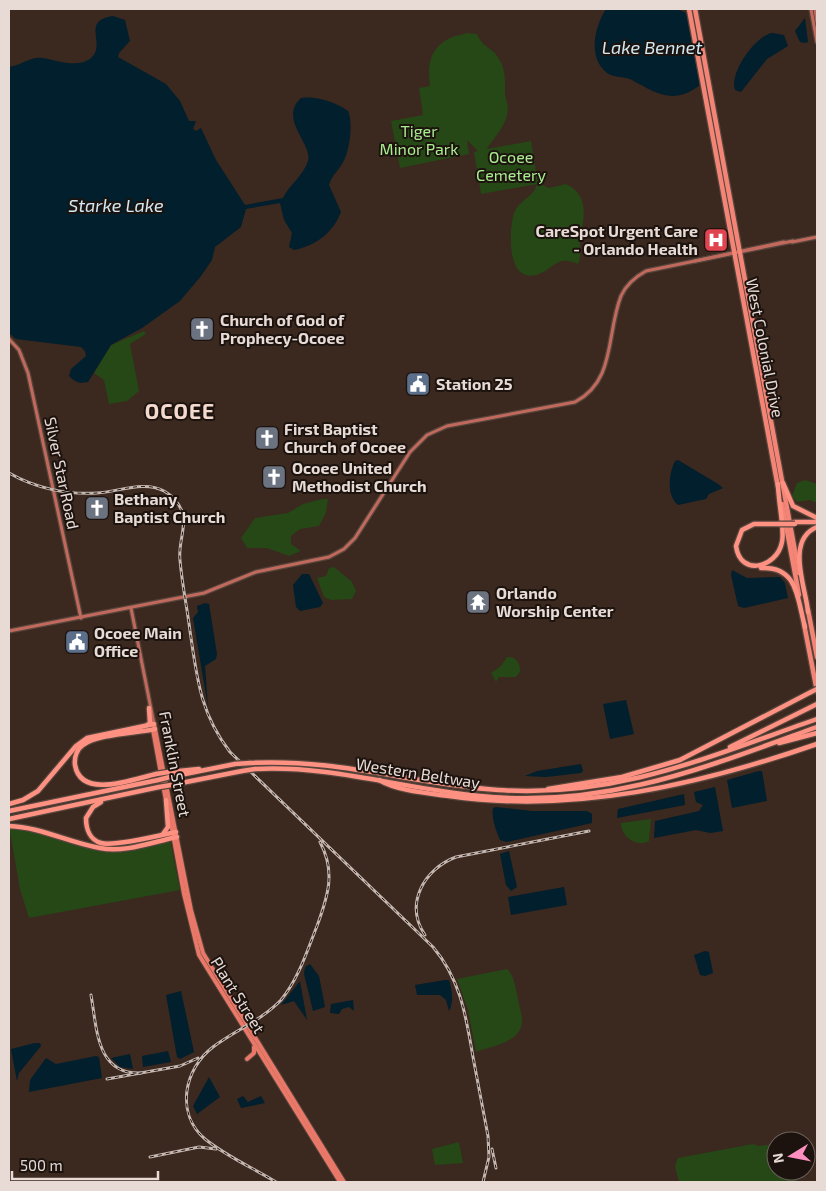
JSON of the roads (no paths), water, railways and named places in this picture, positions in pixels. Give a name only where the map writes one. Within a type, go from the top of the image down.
[{"type":"highway","name":"West Colonial Drive","points":[[689,9],[700,51],[737,253],[750,309],[758,366]]},
{"type":"highway","name":"West Colonial Drive","points":[[694,9],[695,29]]},
{"type":"highway","name":"West Colonial Drive","points":[[737,253],[742,295],[758,366],[817,690]]},
{"type":"highway","points":[[742,295],[750,309]]},
{"type":"highway","name":"West Colonial Drive","points":[[780,484],[817,657]]},
{"type":"highway","points":[[780,484],[793,506],[817,521]]},
{"type":"highway","points":[[780,484],[783,536],[780,549],[773,559],[762,566],[753,566],[742,560],[736,546],[737,538],[742,530],[754,524],[778,523],[794,523],[817,521]]},
{"type":"highway","points":[[778,523],[754,522],[744,527],[735,540],[735,550],[744,564],[756,568],[778,568],[790,578],[810,644],[816,648]]},
{"type":"highway","points":[[808,612],[800,552],[806,535],[817,527]]},
{"type":"highway","points":[[809,650],[814,653],[817,662]]},
{"type":"highway","points":[[607,783],[680,760],[817,690]]},
{"type":"highway","points":[[694,762],[743,741],[817,704]]},
{"type":"highway","points":[[146,726],[150,722],[149,708]]},
{"type":"highway","name":"Western Beltway","points":[[9,812],[170,777],[250,763],[313,763],[472,787],[563,791],[657,774],[817,719]]},
{"type":"highway","points":[[9,804],[23,800],[38,791],[76,746],[87,738],[146,726],[153,727]]},
{"type":"highway","points":[[153,727],[88,742],[76,754],[75,766],[86,782],[96,786],[156,774],[225,766]]},
{"type":"highway","points":[[609,795],[659,782],[817,727]]},
{"type":"highway","points":[[761,748],[817,732]]},
{"type":"highway","points":[[609,795],[689,782],[816,745]]},
{"type":"highway","name":"Western Beltway","points":[[9,819],[165,786],[255,770],[316,770],[375,778],[384,783],[439,795],[484,801],[536,802],[609,795]]},
{"type":"highway","points":[[112,798],[93,807],[86,818],[86,827],[93,838],[104,844],[175,835]]},
{"type":"highway","points":[[158,836],[168,827],[166,800]]},
{"type":"highway","points":[[10,826],[32,828],[91,846],[111,850],[175,835]]},
{"type":"main road","points":[[811,9],[817,42]]},
{"type":"main road","points":[[815,9],[817,22]]},
{"type":"main road","points":[[9,631],[204,593],[256,572],[336,554],[354,538],[410,452],[423,438],[442,428],[575,402],[592,391],[602,375],[619,301],[626,287],[646,271],[692,262],[700,258],[737,253],[817,237]]},
{"type":"main road","name":"Silver Star Road","points":[[9,340],[19,350],[28,373],[81,618]]},
{"type":"main road","name":"Franklin Street","points":[[131,608],[153,727]]},
{"type":"main road","name":"Franklin Street","points":[[148,695],[175,835]]},
{"type":"main road","name":"Franklin Street","points":[[165,786],[166,800]]},
{"type":"main road","name":"Plant Street","points":[[166,800],[198,941],[208,962],[340,1182]]},
{"type":"main road","name":"Plant Street","points":[[175,835],[195,946],[231,1008],[306,1123]]},
{"type":"main road","points":[[226,1000],[233,1002]]},
{"type":"main road","points":[[231,1008],[237,1010]]},
{"type":"main road","points":[[248,1059],[255,1052],[252,1040]]},
{"type":"main road","points":[[306,1123],[344,1182]]},
{"type":"water","name":"Lake Bennet","points":[[606,9],[677,9],[686,13],[700,85],[682,95],[666,95],[650,90],[629,79],[607,73],[597,59],[595,50],[596,33]]},
{"type":"water","name":"Starke Lake","points":[[113,16],[125,20],[130,41],[119,53],[118,57],[166,84],[180,101],[189,121],[196,121],[193,129],[196,131],[201,128],[216,160],[245,205],[283,198],[306,166],[308,154],[294,123],[293,114],[295,106],[301,98],[326,100],[348,111],[350,116],[350,134],[345,158],[329,185],[341,212],[328,232],[316,242],[294,250],[289,247],[292,233],[284,220],[280,203],[246,209],[241,227],[215,247],[212,260],[180,301],[142,328],[111,345],[88,382],[80,383],[69,376],[71,369],[86,356],[85,351],[81,347],[16,339],[9,333],[9,67],[38,58],[67,63],[85,61],[91,58],[95,52],[98,23],[103,19]]},
{"type":"water","points":[[805,18],[808,42],[805,43],[800,42],[795,31]]},
{"type":"water","points":[[772,33],[784,35],[788,46],[767,59],[741,92],[735,90],[736,74],[745,56],[758,41]]},
{"type":"water","points":[[678,460],[723,488],[709,494],[706,499],[678,505],[674,501],[670,490],[670,478],[675,461]]},
{"type":"water","points":[[732,570],[747,578],[780,577],[785,583],[788,598],[744,608],[738,606],[731,575]]},
{"type":"water","points":[[302,574],[309,574],[323,603],[320,607],[300,611],[296,607],[293,585]]},
{"type":"water","points":[[205,603],[209,604],[217,654],[216,659],[205,666],[208,707],[193,618],[198,612],[197,606]]},
{"type":"water","points":[[626,700],[634,734],[610,739],[603,704]]},
{"type":"water","points":[[581,764],[583,771],[581,773],[546,777],[525,776],[537,771]]},
{"type":"water","points":[[762,771],[767,801],[732,808],[727,780]]},
{"type":"water","points":[[715,787],[723,831],[710,833],[696,830],[654,838],[655,821],[699,811],[703,805],[696,802],[694,792]]},
{"type":"water","points":[[684,794],[685,805],[617,818],[618,809]]},
{"type":"water","points":[[493,808],[532,811],[587,811],[592,814],[592,823],[507,842],[500,840],[493,820]]},
{"type":"water","points":[[509,851],[517,887],[511,891],[506,885],[500,854]]},
{"type":"water","points":[[564,887],[567,905],[511,915],[508,897]]},
{"type":"water","points":[[705,951],[709,952],[713,973],[705,976],[700,975],[694,955]]},
{"type":"water","points":[[310,964],[319,976],[325,1007],[313,1011],[304,974],[305,967]]},
{"type":"water","points":[[449,980],[452,992],[452,1004],[449,1011],[446,1000],[440,995],[417,995],[415,985]]},
{"type":"water","points":[[300,981],[307,1020],[294,1001],[281,1005]]},
{"type":"water","points":[[181,991],[194,1052],[180,1059],[177,1057],[166,995]]},
{"type":"water","points":[[353,1000],[354,1011],[349,1007],[342,1009],[339,1014],[330,1013],[331,1004]]},
{"type":"water","points":[[40,1043],[41,1046],[19,1073],[17,1081],[11,1049]]},
{"type":"water","points":[[168,1051],[171,1062],[143,1067],[142,1056]]},
{"type":"water","points":[[130,1054],[133,1069],[120,1067],[111,1058]]},
{"type":"water","points":[[99,1057],[102,1078],[29,1092],[30,1080],[46,1058],[56,1064]]},
{"type":"water","points":[[209,1077],[220,1097],[197,1114],[193,1106]]},
{"type":"water","points":[[243,1096],[248,1102],[261,1096],[265,1103],[241,1108],[237,1099]]},
{"type":"railway","points":[[9,473],[29,483],[63,492],[97,493],[140,487],[156,488],[167,493],[178,504],[184,520],[180,548],[181,569],[195,664],[201,694],[212,723],[230,752],[433,947],[450,972],[465,1013],[488,1136],[489,1157],[483,1182]]},
{"type":"railway","points":[[425,935],[416,911],[417,900],[427,879],[445,863],[456,857],[589,831]]},
{"type":"railway","points":[[276,1182],[205,1139],[190,1117],[187,1092],[195,1067],[203,1056],[221,1041],[273,1007],[281,1000],[293,983],[321,915],[329,884],[328,864],[320,842]]},
{"type":"railway","points":[[91,995],[101,1047],[107,1058],[115,1066],[126,1072],[141,1073]]},
{"type":"railway","points":[[107,1079],[180,1066],[198,1058]]},
{"type":"railway","points":[[150,1157],[199,1147],[216,1149]]},
{"type":"railway","points":[[492,1149],[496,1168]]},
{"type":"place","name":"CareSpot Urgent Care - Orlando Health","points":[[716,240]]},
{"type":"place","name":"Church of God of Prophecy-Ocoee","points":[[202,329]]},
{"type":"place","name":"Station 25","points":[[418,384]]},
{"type":"place","name":"First Baptist Church of Ocoee","points":[[267,438]]},
{"type":"place","name":"Ocoee United Methodist Church","points":[[274,477]]},
{"type":"place","name":"Bethany Baptist Church","points":[[97,508]]},
{"type":"place","name":"Orlando Worship Center","points":[[478,602]]},
{"type":"place","name":"Ocoee Main Office","points":[[77,642]]},
{"type":"district","name":"OCOEE","points":[[180,412]]},
{"type":"park label","name":"Tiger Minor Park","points":[[419,140]]},
{"type":"park label","name":"Ocoee Cemetery","points":[[511,166]]}]
